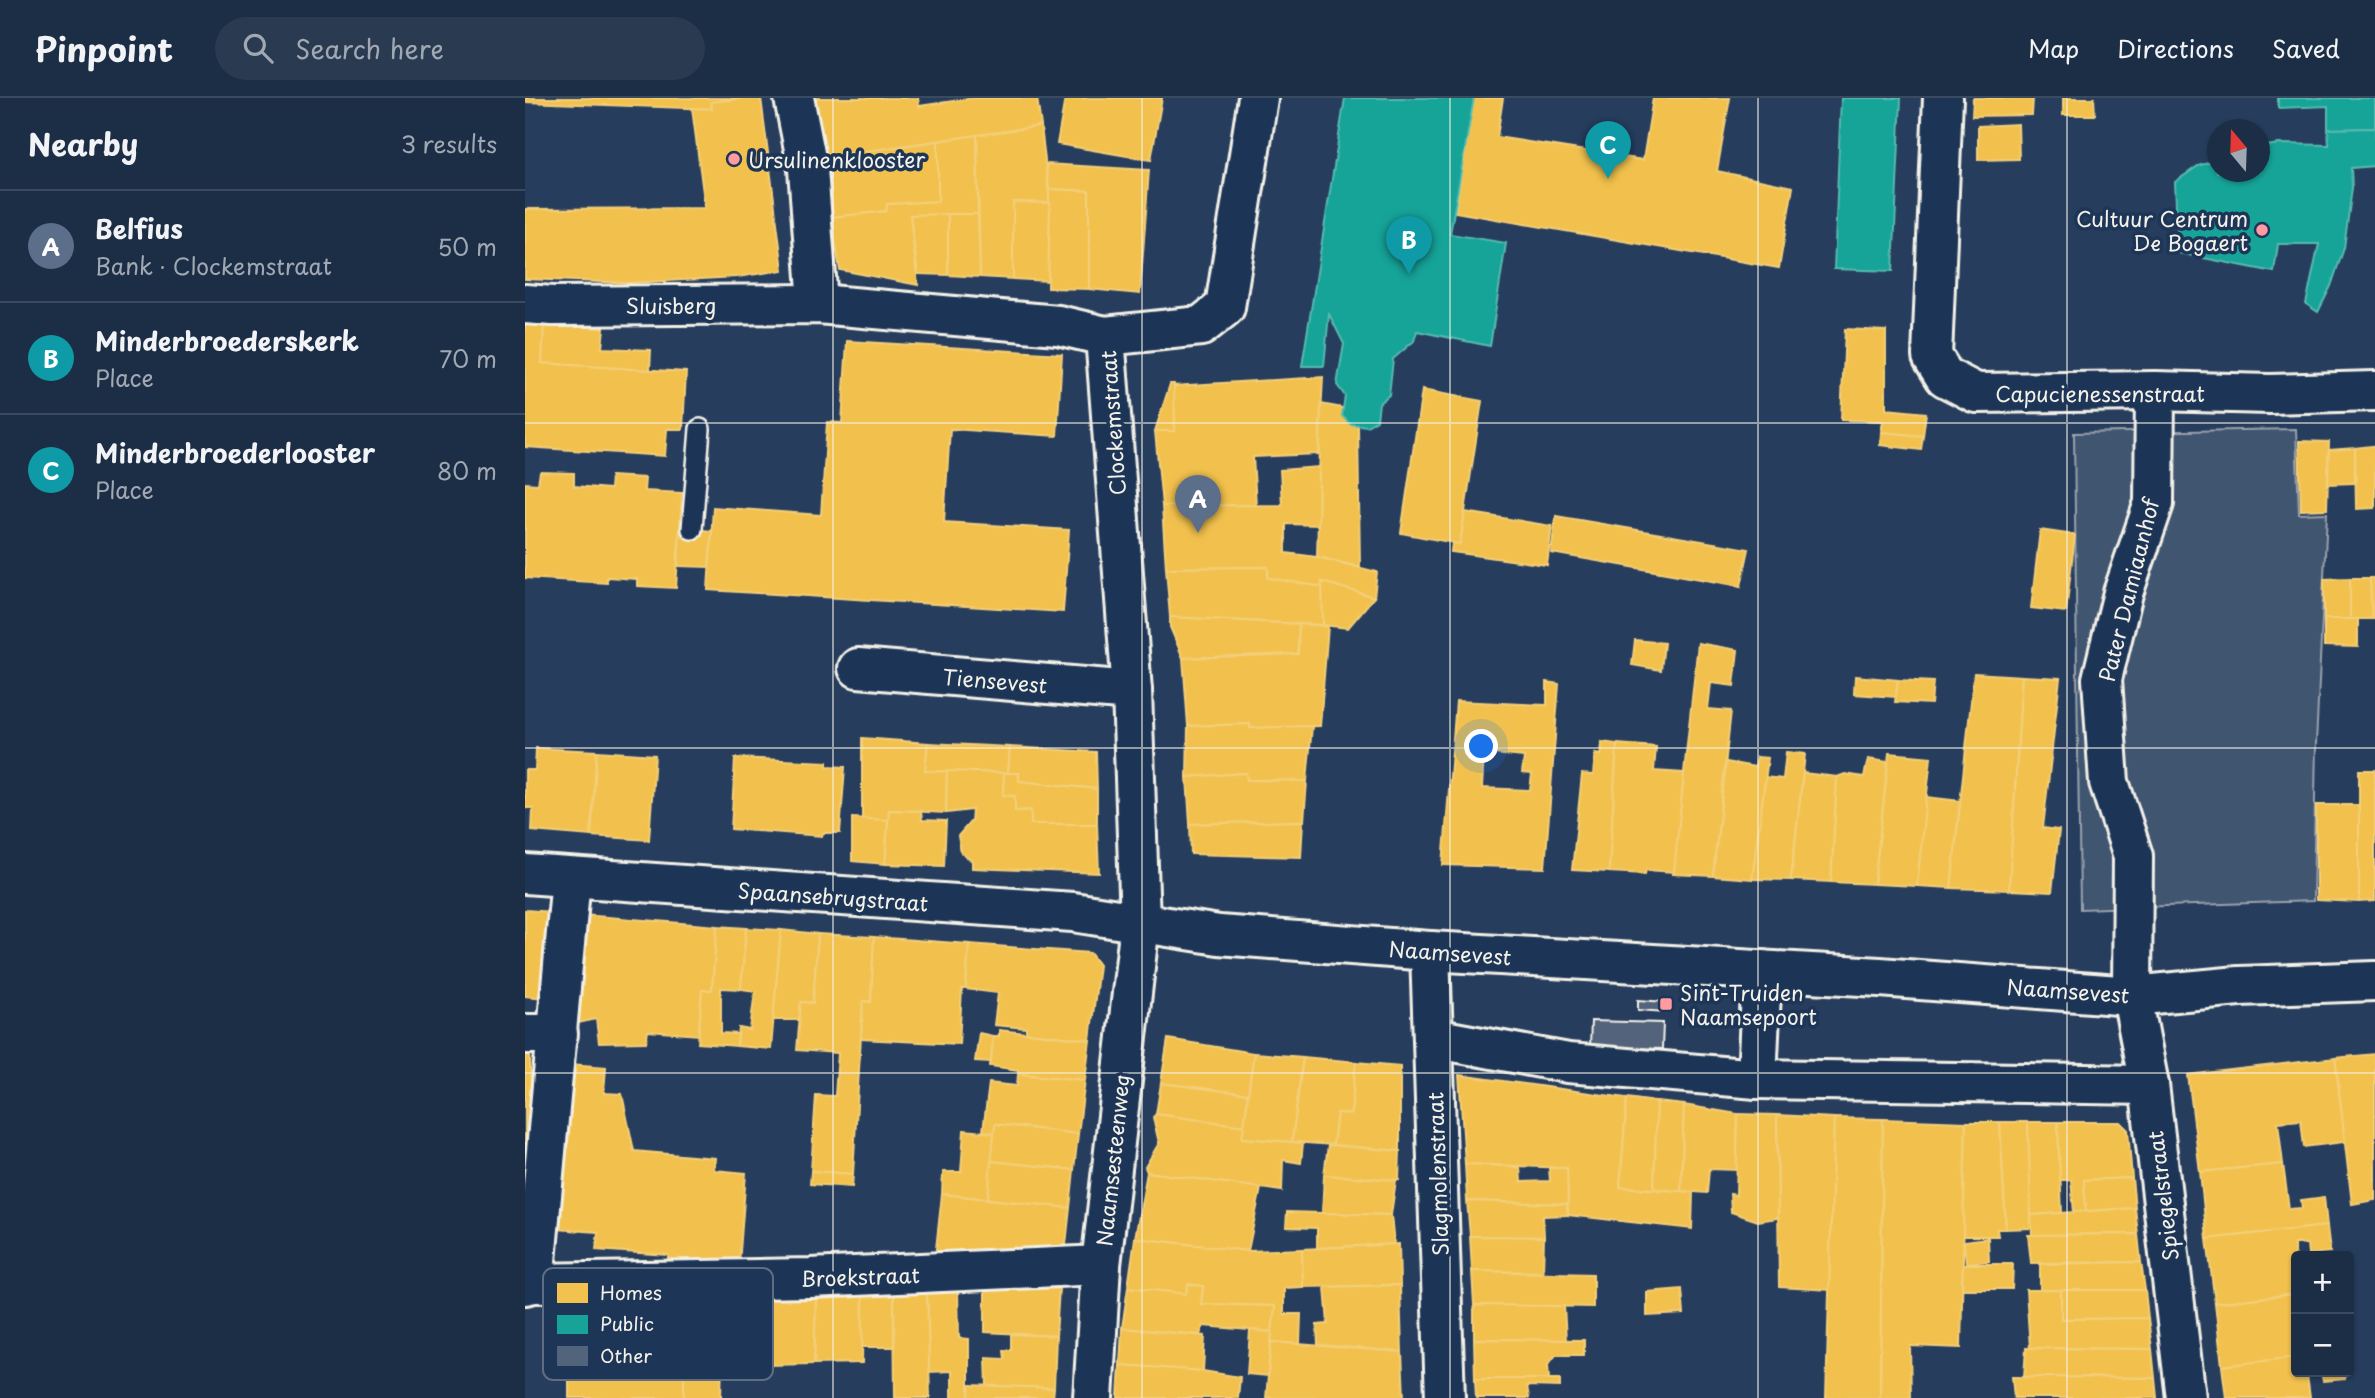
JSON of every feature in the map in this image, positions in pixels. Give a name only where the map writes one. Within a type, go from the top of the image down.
[{"type":"street","points":[[794,98],[808,169],[818,304]]},
{"type":"street","points":[[1105,336],[1201,326],[1225,307],[1258,98]]},
{"type":"street","name":"Capucienessenstraat","points":[[1943,98],[1932,356],[1945,377],[1976,393],[2155,391],[2270,394],[2375,391]]},
{"type":"street","name":"Sluisberg","points":[[525,304],[818,304]]},
{"type":"street","name":"Clockemstraat","points":[[818,304],[1058,326],[1105,336],[1132,691],[1140,923]]},
{"type":"street","name":"Pater Damiaanhof","points":[[2132,996],[2133,856],[2109,782],[2102,679],[2123,593],[2154,503],[2155,391]]},
{"type":"street","name":"Tiensevest","points":[[858,668],[1132,691]]},
{"type":"street","name":"Spaansebrugstraat","points":[[525,874],[1073,912],[1140,923]]},
{"type":"street","name":"Broekstraat","points":[[530,1284],[541,1034],[571,878]]},
{"type":"street","name":"Naamsevest","points":[[1140,923],[1219,935],[1430,951],[1762,970],[2132,996],[2239,986],[2375,981]]},
{"type":"street","name":"Naamsesteenweg","points":[[1093,1398],[1101,1265],[1140,923]]},
{"type":"street","name":"Slagmolenstraat","points":[[1430,951],[1445,1398]]},
{"type":"street","points":[[1757,1079],[1762,970]]},
{"type":"street","name":"Spiegelstraat","points":[[2132,996],[2149,1085],[2186,1398]]},
{"type":"street","points":[[1433,1038],[1568,1063],[1757,1079],[2149,1085]]},
{"type":"street","name":"Broekstraat","points":[[773,1279],[1101,1265]]},
{"type":"lane","points":[[692,529],[700,429]]},
{"type":"shaded area","points":[[2296,429],[2299,514],[2327,513],[2316,744],[2313,901],[2080,909],[2074,433]]},
{"type":"building: Homes","points":[[525,98],[744,98],[711,102],[712,109],[525,102]]},
{"type":"building: Homes","name":"Ursulinenklooster","points":[[761,98],[783,270],[737,277],[630,283],[525,279],[525,209],[705,208],[692,108],[712,109],[711,102]]},
{"type":"building: Homes","points":[[811,98],[918,98],[919,106],[974,98],[1037,98],[1041,126],[824,157]]},
{"type":"building: Homes","points":[[1065,98],[1162,98],[1151,160],[1057,144]]},
{"type":"building: Homes","points":[[1474,98],[1503,98],[1497,137],[1643,160],[1653,98],[1730,98],[1717,171],[1793,187],[1779,268],[1455,212]]},
{"type":"building: Homes","points":[[1973,98],[2033,98],[2032,115],[1972,116]]},
{"type":"building: Homes","points":[[2063,98],[2094,98],[2095,115],[2063,115]]},
{"type":"building: Homes","points":[[2018,124],[2019,159],[1978,160],[1978,126]]},
{"type":"building: Homes","points":[[1041,126],[1050,203],[1013,202],[1013,279],[980,277],[977,135]]},
{"type":"building: Homes","points":[[977,135],[978,214],[910,215],[918,285],[840,270],[831,217],[886,211],[887,204],[938,201],[938,141]]},
{"type":"building: Homes","points":[[938,141],[938,201],[887,204],[886,211],[831,217],[824,157]]},
{"type":"building: Homes","points":[[1046,164],[1149,170],[1140,294],[1089,289],[1089,191],[1049,189]]},
{"type":"building: Homes","points":[[1049,189],[1089,191],[1089,289],[1048,288]]},
{"type":"building: Homes","points":[[1013,202],[1050,203],[1048,281],[1013,279]]},
{"type":"building: Homes","points":[[948,214],[978,214],[980,277],[948,275]]},
{"type":"building: Homes","points":[[948,214],[948,275],[918,274],[910,215]]},
{"type":"building: Homes","points":[[525,324],[544,325],[542,363],[686,372],[683,429],[667,429],[665,456],[525,447]]},
{"type":"building: Homes","points":[[544,325],[604,328],[602,348],[651,350],[650,370],[542,363]]},
{"type":"building: Homes","points":[[1845,329],[1886,331],[1886,409],[1926,413],[1923,436],[1881,432],[1883,421],[1841,420]]},
{"type":"building: Homes","points":[[847,341],[1062,354],[1057,436],[950,429],[944,522],[1069,530],[1063,612],[708,590],[713,507],[821,515],[827,422],[842,423]]},
{"type":"building: Homes","points":[[1323,377],[1319,454],[1253,457],[1256,505],[1162,506],[1155,431],[1175,431],[1173,386]]},
{"type":"building: Homes","points":[[1170,384],[1174,384],[1175,431],[1155,431]]},
{"type":"building: Homes","points":[[1422,390],[1482,401],[1460,544],[1401,533]]},
{"type":"building: Homes","points":[[1321,404],[1343,408],[1342,416],[1350,424],[1358,425],[1360,567],[1317,557]]},
{"type":"building: Homes","points":[[1881,432],[1923,436],[1921,450],[1880,445]]},
{"type":"building: Homes","points":[[2299,441],[2329,442],[2327,509],[2301,510]]},
{"type":"building: Homes","points":[[2375,446],[2375,508],[2356,509],[2355,448]]},
{"type":"building: Homes","points":[[2355,448],[2355,483],[2328,484],[2329,450]]},
{"type":"building: Homes","points":[[1319,467],[1318,525],[1286,524],[1286,553],[1317,557],[1377,572],[1374,597],[1322,582],[1323,587],[1318,587],[1268,578],[1268,567],[1166,568],[1162,506],[1282,505],[1280,470]]},
{"type":"building: Homes","points":[[540,472],[574,473],[574,486],[610,489],[611,476],[645,478],[644,491],[682,493],[676,588],[637,586],[637,579],[607,577],[607,583],[525,578],[525,483],[538,484]]},
{"type":"building: Homes","points":[[1465,512],[1552,526],[1547,565],[1451,552],[1452,543],[1460,544]]},
{"type":"building: Homes","points":[[1556,516],[1749,549],[1741,586],[1551,553]]},
{"type":"building: Homes","points":[[680,528],[712,531],[709,567],[678,566]]},
{"type":"building: Homes","points":[[2040,530],[2075,535],[2066,612],[2031,608]]},
{"type":"building: Homes","points":[[1268,567],[1268,578],[1323,587],[1323,625],[1170,617],[1166,568]]},
{"type":"building: Homes","points":[[2350,578],[2350,619],[2324,619],[2324,579]]},
{"type":"building: Homes","points":[[2350,578],[2370,578],[2372,619],[2350,619]]},
{"type":"building: Homes","points":[[2370,578],[2375,578],[2375,619],[2372,619]]},
{"type":"building: Homes","points":[[1322,582],[1374,597],[1348,628],[1323,625]]},
{"type":"building: Homes","points":[[1170,617],[1299,624],[1298,654],[1183,658],[1170,627]]},
{"type":"building: Homes","points":[[2324,619],[2358,619],[2358,647],[2324,646]]},
{"type":"building: Homes","points":[[1299,624],[1328,626],[1320,726],[1188,726],[1183,658],[1298,654]]},
{"type":"building: Homes","points":[[1635,640],[1664,643],[1661,670],[1632,665]]},
{"type":"building: Homes","points":[[1698,643],[1738,650],[1734,686],[1711,683],[1708,709],[1731,711],[1713,876],[1673,874]]},
{"type":"building: Homes","points":[[1974,673],[2022,676],[2009,890],[1951,888]]},
{"type":"building: Homes","points":[[1855,676],[1898,680],[1896,697],[1854,694]]},
{"type":"building: Homes","points":[[2022,676],[2060,678],[2043,828],[2059,830],[2052,892],[2009,890]]},
{"type":"building: Homes","points":[[1898,680],[1933,682],[1931,704],[1895,702]]},
{"type":"building: Homes","points":[[1547,682],[1559,684],[1545,868],[1443,865],[1456,701],[1547,705]],"holes":[[[1484,753],[1524,757],[1522,773],[1532,774],[1530,790],[1482,788]]]},
{"type":"building: Homes","points":[[1250,724],[1250,728],[1312,726],[1307,781],[1247,780],[1246,773],[1187,777],[1188,726]]},
{"type":"building: Homes","points":[[862,738],[928,743],[925,771],[947,771],[946,813],[889,810],[888,820],[862,820]]},
{"type":"building: Homes","points":[[1602,742],[1617,744],[1609,872],[1572,870],[1582,774],[1593,775],[1595,754],[1601,755]]},
{"type":"building: Homes","points":[[928,743],[1010,747],[1008,773],[925,771]]},
{"type":"building: Homes","points":[[1617,744],[1656,747],[1654,771],[1684,773],[1674,872],[1609,872]]},
{"type":"building: Homes","points":[[1010,747],[1096,752],[1097,789],[1019,781],[1019,773],[1008,773]]},
{"type":"building: Homes","points":[[536,748],[597,751],[591,836],[532,831],[533,808],[525,808],[525,770],[535,770]]},
{"type":"building: Homes","points":[[597,751],[655,755],[649,840],[591,836]]},
{"type":"building: Homes","points":[[1786,752],[1805,754],[1791,880],[1752,879],[1765,777],[1783,779]]},
{"type":"building: Homes","points":[[1889,753],[1931,757],[1917,886],[1874,884]]},
{"type":"building: Homes","points":[[1757,757],[1768,758],[1752,879],[1713,876],[1726,762],[1755,767]]},
{"type":"building: Homes","points":[[735,758],[827,762],[827,766],[845,767],[840,833],[823,833],[822,836],[731,829]]},
{"type":"building: Homes","points":[[1868,759],[1888,762],[1874,884],[1831,882],[1837,777],[1845,774],[1864,777]]},
{"type":"building: Homes","points":[[2359,770],[2375,770],[2375,901],[2359,902]]},
{"type":"building: Homes","points":[[947,771],[1004,773],[1003,795],[1015,796],[1015,811],[1031,810],[1031,824],[1097,824],[1099,873],[972,868],[972,861],[961,853],[958,836],[971,821],[972,810],[946,813]]},
{"type":"building: Homes","points":[[1004,773],[1019,773],[1019,781],[1097,789],[1097,824],[1031,824],[1031,810],[1015,811],[1015,796],[1003,795]]},
{"type":"building: Homes","points":[[1246,773],[1247,780],[1307,781],[1304,821],[1190,824],[1187,777]]},
{"type":"building: Homes","points":[[1803,773],[1837,777],[1831,882],[1791,880]]},
{"type":"building: Homes","points":[[1926,797],[1960,801],[1951,888],[1917,886]]},
{"type":"building: Homes","points":[[2316,805],[2359,805],[2359,902],[2316,900]]},
{"type":"building: Homes","points":[[889,810],[921,811],[922,820],[946,821],[944,866],[885,864]]},
{"type":"building: Homes","points":[[852,818],[888,820],[885,864],[852,861]]},
{"type":"building: Homes","points":[[1303,821],[1301,857],[1191,854],[1190,824]]},
{"type":"building: Homes","points":[[525,910],[552,912],[546,998],[525,996]]},
{"type":"building: Homes","points":[[583,915],[717,926],[712,990],[702,990],[699,1035],[648,1031],[646,1042],[599,1043],[596,1019],[574,1024]]},
{"type":"building: Homes","points":[[717,926],[746,928],[741,989],[721,988],[721,1033],[738,1034],[737,1046],[698,1043],[702,990],[712,990]]},
{"type":"building: Homes","points":[[746,928],[781,930],[771,1049],[737,1046],[739,1028],[750,1030],[755,991],[741,989]]},
{"type":"building: Homes","points":[[781,930],[818,934],[813,1003],[801,1002],[799,1020],[773,1020]]},
{"type":"building: Homes","points":[[818,934],[874,937],[871,1002],[863,1001],[853,1174],[811,1171],[816,1095],[835,1096],[838,1053],[797,1050],[801,1002],[813,1003]]},
{"type":"building: Homes","points":[[874,937],[969,944],[966,989],[962,989],[959,1044],[861,1039],[863,1001],[871,1002]]},
{"type":"building: Homes","points":[[969,944],[1090,953],[1099,965],[1090,1040],[1026,1033],[1026,1028],[994,1025],[998,993],[966,989]]},
{"type":"building: Homes","points":[[999,1030],[1090,1040],[1085,1080],[1018,1074],[1018,1070],[990,1066],[993,1036],[999,1036]]},
{"type":"building: Homes","points":[[979,1033],[993,1036],[991,1062],[975,1061]]},
{"type":"building: Homes","points":[[1168,1039],[1254,1053],[1248,1094],[1161,1083]]},
{"type":"building: Homes","points":[[525,1051],[530,1051],[531,1163],[525,1163]]},
{"type":"building: Homes","points":[[1254,1053],[1303,1057],[1292,1142],[1242,1138]]},
{"type":"building: Homes","points":[[2375,1054],[2375,1200],[2352,1204],[2335,1058]]},
{"type":"building: Homes","points":[[1303,1057],[1356,1062],[1351,1114],[1337,1113],[1333,1145],[1292,1142]]},
{"type":"building: Homes","points":[[2335,1058],[2345,1142],[2304,1147],[2301,1120],[2278,1122],[2283,1164],[2200,1172],[2188,1075]]},
{"type":"building: Homes","points":[[1356,1062],[1400,1066],[1400,1151],[1333,1145],[1337,1113],[1351,1114]]},
{"type":"building: Homes","points":[[570,1064],[606,1067],[604,1093],[622,1094],[634,1151],[715,1158],[714,1170],[746,1173],[739,1265],[668,1259],[668,1255],[596,1250],[598,1232],[556,1229]]},
{"type":"building: Homes","points":[[1018,1074],[1085,1080],[1078,1134],[996,1124],[994,1133],[983,1131],[989,1083],[1017,1086]]},
{"type":"building: Homes","points":[[1459,1075],[1627,1098],[1620,1187],[1693,1192],[1692,1229],[1568,1215],[1567,1168],[1465,1164]]},
{"type":"building: Homes","points":[[1161,1083],[1248,1094],[1244,1126],[1156,1114]]},
{"type":"building: Homes","points":[[1627,1098],[1657,1102],[1654,1189],[1620,1187]]},
{"type":"building: Homes","points":[[1657,1102],[1684,1105],[1681,1191],[1654,1189]]},
{"type":"building: Homes","points":[[1684,1105],[1738,1114],[1737,1170],[1709,1169],[1707,1193],[1681,1191]]},
{"type":"building: Homes","points":[[1156,1114],[1244,1126],[1242,1138],[1303,1143],[1301,1163],[1283,1160],[1282,1191],[1147,1172],[1145,1167],[1159,1143],[1153,1117]]},
{"type":"building: Homes","points":[[1738,1114],[1777,1115],[1778,1218],[1758,1221],[1731,1212],[1730,1194],[1736,1195]]},
{"type":"building: Homes","points":[[1777,1115],[1834,1118],[1831,1290],[1779,1287]]},
{"type":"building: Homes","points":[[1834,1118],[1883,1119],[1880,1398],[1826,1398]]},
{"type":"building: Homes","points":[[1883,1119],[1966,1122],[1961,1348],[1910,1346],[1911,1398],[1880,1398]]},
{"type":"building: Homes","points":[[1966,1122],[2000,1122],[2006,1229],[1997,1229],[1998,1236],[1963,1236]]},
{"type":"building: Homes","points":[[2000,1122],[2028,1122],[2032,1228],[2006,1229]]},
{"type":"building: Homes","points":[[2028,1122],[2058,1122],[2062,1213],[2031,1215]]},
{"type":"building: Homes","points":[[2058,1122],[2120,1122],[2128,1130],[2132,1178],[2084,1180],[2086,1211],[2074,1212],[2071,1180],[2060,1180]]},
{"type":"building: Homes","points":[[995,1124],[1078,1134],[1074,1170],[991,1161]]},
{"type":"building: Homes","points":[[964,1130],[994,1133],[988,1199],[942,1194],[943,1172],[961,1172]]},
{"type":"building: Homes","points":[[1328,1145],[1400,1151],[1399,1180],[1324,1175]]},
{"type":"building: Homes","points":[[991,1161],[1074,1170],[1070,1208],[988,1199]]},
{"type":"building: Homes","points":[[1465,1164],[1520,1167],[1521,1182],[1550,1181],[1549,1168],[1567,1168],[1568,1204],[1467,1201]]},
{"type":"building: Homes","points":[[2283,1164],[2289,1209],[2302,1208],[2301,1200],[2324,1197],[2327,1226],[2207,1239],[2200,1172]]},
{"type":"building: Homes","points":[[811,1171],[853,1174],[852,1187],[810,1184]]},
{"type":"building: Homes","points":[[1147,1172],[1261,1188],[1248,1251],[1135,1238]]},
{"type":"building: Homes","points":[[1324,1175],[1396,1180],[1391,1215],[1322,1213]]},
{"type":"building: Homes","points":[[2132,1178],[2135,1208],[2086,1211],[2084,1180]]},
{"type":"building: Homes","points":[[942,1194],[1070,1208],[1064,1263],[935,1258]]},
{"type":"building: Homes","points":[[1467,1201],[1567,1204],[1568,1215],[1543,1216],[1544,1237],[1470,1236]]},
{"type":"building: Homes","points":[[2135,1208],[2138,1234],[2032,1235],[2031,1215]]},
{"type":"building: Homes","points":[[1287,1212],[1391,1215],[1394,1244],[1317,1248],[1317,1228],[1286,1227]]},
{"type":"building: Homes","points":[[2327,1226],[2330,1251],[2308,1251],[2307,1244],[2294,1244],[2294,1251],[2291,1251],[2291,1295],[2215,1303],[2207,1239]]},
{"type":"building: Homes","points":[[2138,1234],[2141,1262],[2031,1263],[2028,1235]]},
{"type":"building: Homes","points":[[1470,1236],[1544,1237],[1543,1272],[1472,1271]]},
{"type":"building: Homes","points":[[1135,1238],[1248,1251],[1302,1249],[1303,1287],[1284,1288],[1284,1314],[1301,1314],[1300,1344],[1271,1342],[1275,1306],[1201,1304],[1203,1286],[1188,1284],[1186,1294],[1128,1287]]},
{"type":"building: Homes","points":[[1988,1238],[1989,1261],[1966,1263],[1964,1241]]},
{"type":"building: Homes","points":[[1399,1244],[1400,1285],[1303,1287],[1302,1249]]},
{"type":"building: Homes","points":[[2141,1262],[2145,1290],[2040,1290],[2040,1264]]},
{"type":"building: Homes","points":[[1963,1264],[2013,1264],[2012,1289],[1962,1289]]},
{"type":"building: Homes","points":[[1472,1271],[1593,1274],[1593,1307],[1474,1305]]},
{"type":"building: Homes","points":[[1188,1284],[1203,1286],[1201,1304],[1275,1306],[1272,1332],[1203,1326],[1200,1335],[1122,1328],[1128,1287],[1186,1294]]},
{"type":"building: Homes","points":[[1400,1285],[1402,1352],[1318,1345],[1317,1325],[1328,1324],[1325,1287]]},
{"type":"building: Homes","points":[[1059,1288],[1056,1336],[985,1332],[985,1290]]},
{"type":"building: Homes","points":[[1682,1289],[1684,1314],[1647,1316],[1647,1292]]},
{"type":"building: Homes","points":[[2026,1290],[2062,1290],[2061,1319],[2148,1318],[2152,1349],[2030,1348]]},
{"type":"building: Homes","points":[[2061,1290],[2145,1290],[2148,1318],[2061,1319]]},
{"type":"building: Homes","points":[[958,1291],[959,1338],[969,1339],[969,1398],[952,1398],[952,1371],[929,1372],[927,1292]]},
{"type":"building: Homes","points":[[927,1292],[930,1398],[895,1398],[894,1293]]},
{"type":"building: Homes","points":[[894,1293],[894,1347],[862,1347],[863,1294]]},
{"type":"building: Homes","points":[[863,1294],[862,1363],[814,1364],[816,1296]]},
{"type":"building: Homes","points":[[2291,1295],[2291,1358],[2222,1366],[2215,1303]]},
{"type":"building: Homes","points":[[816,1296],[814,1364],[773,1365],[773,1297]]},
{"type":"building: Homes","points":[[1474,1305],[1564,1306],[1566,1340],[1474,1339]]},
{"type":"building: Homes","points":[[1122,1328],[1205,1336],[1203,1371],[1120,1365]]},
{"type":"building: Homes","points":[[1250,1330],[1272,1332],[1268,1376],[1247,1374]]},
{"type":"building: Homes","points":[[1011,1334],[1056,1336],[1054,1388],[987,1386],[986,1358],[1005,1359],[1004,1350],[1011,1350]]},
{"type":"building: Homes","points":[[1474,1339],[1584,1340],[1584,1355],[1556,1355],[1548,1365],[1549,1379],[1475,1379]]},
{"type":"building: Homes","points":[[1271,1342],[1402,1352],[1404,1398],[1266,1398]]},
{"type":"building: Homes","points":[[2026,1348],[2152,1349],[2155,1378],[2024,1377]]},
{"type":"building: Homes","points":[[2291,1358],[2291,1377],[2307,1377],[2310,1398],[2226,1398],[2222,1366]]},
{"type":"building: Homes","points":[[1120,1365],[1203,1371],[1240,1377],[1238,1398],[1118,1398]]},
{"type":"building: Homes","points":[[2012,1377],[2155,1378],[2157,1398],[2014,1398]]},
{"type":"building: Homes","points":[[2322,1377],[2345,1379],[2323,1381]]},
{"type":"building: Homes","points":[[1475,1379],[1560,1379],[1560,1387],[1527,1386],[1529,1398],[1476,1398]]},
{"type":"building: Homes","points":[[569,1380],[684,1380],[684,1398],[569,1398]]},
{"type":"building: Homes","points":[[684,1380],[721,1380],[721,1398],[684,1398]]},
{"type":"building: Homes","points":[[970,1385],[1054,1388],[1053,1398],[969,1398]]},
{"type":"building: Public","points":[[1345,98],[1474,98],[1450,234],[1506,243],[1490,346],[1417,331],[1414,341],[1393,359],[1389,395],[1379,403],[1377,420],[1367,426],[1350,424],[1342,416],[1345,396],[1337,385],[1344,344],[1329,314],[1324,366],[1302,366]]},
{"type":"building: Public","points":[[1841,98],[1901,98],[1893,271],[1834,269]]},
{"type":"building: Public","points":[[2278,98],[2375,98],[2375,128],[2328,129],[2328,106],[2278,108]]},
{"type":"building: Public","name":"Cultuur Centrum De Bogaert","points":[[2375,128],[2375,166],[2351,168],[2352,188],[2344,248],[2331,286],[2318,312],[2306,304],[2319,244],[2278,244],[2274,272],[2178,253],[2175,182],[2198,166],[2207,163],[2207,182],[2270,182],[2270,145],[2329,145],[2328,129]]},
{"type":"building: Other","points":[[1638,1000],[1666,1002],[1666,1012],[1638,1010]]},
{"type":"building: Other","points":[[1591,1021],[1663,1023],[1662,1049],[1590,1047]]},
{"type":"place","name":"Ursulinenklooster","points":[[734,159]]},
{"type":"place","name":"Minderbroederlooster","points":[[1608,179]]},
{"type":"place","name":"Cultuur Centrum De Bogaert","points":[[2262,230]]},
{"type":"place","name":"Minderbroederskerk","points":[[1409,274]]},
{"type":"place","name":"Belfius","points":[[1198,533]]},
{"type":"place","name":"Sint-Truiden Naamsepoort","points":[[1666,1004]]}]
